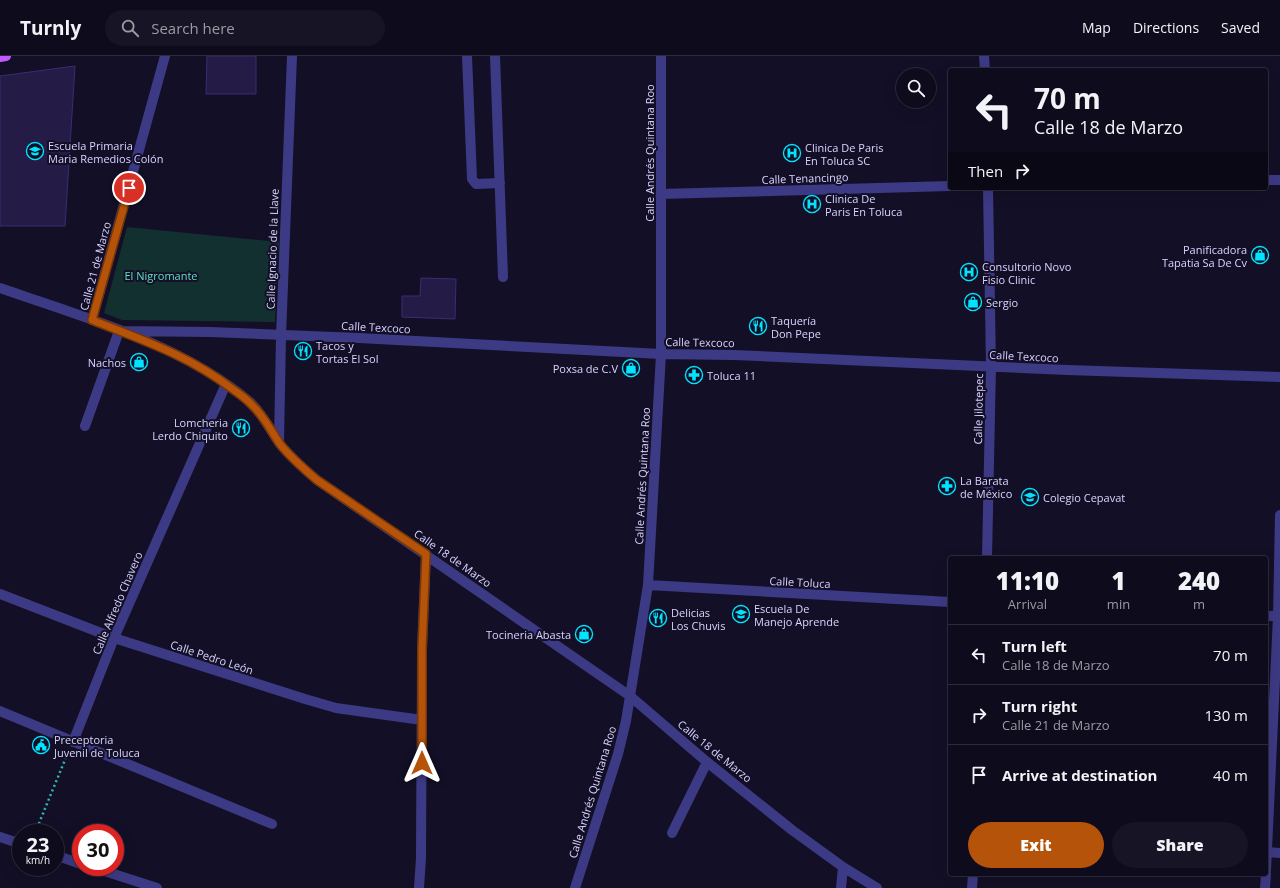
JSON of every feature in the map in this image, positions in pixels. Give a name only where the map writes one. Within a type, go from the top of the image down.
[{"type":"main road","points":[[0,57],[6,56]]},
{"type":"street","name":"Calle 21 de Marzo","points":[[92,320],[165,56]]},
{"type":"street","name":"Calle Ignacio de la Llave","points":[[279,443],[281,336],[292,56]]},
{"type":"street","points":[[467,56],[472,179],[476,184],[500,183]]},
{"type":"street","points":[[496,56],[503,277]]},
{"type":"street","name":"Calle Andrés Quintana Roo","points":[[575,888],[618,754],[630,696],[648,585],[661,354],[661,56]]},
{"type":"street","points":[[984,56],[984,68]]},
{"type":"street","points":[[1268,180],[1280,180]]},
{"type":"street","name":"Calle Tenancingo","points":[[660,194],[948,186]]},
{"type":"street","name":"Calle Jilotepec","points":[[986,556],[991,366],[988,190]]},
{"type":"street","name":"Calle 18 de Marzo","points":[[0,288],[92,320],[168,350],[198,365],[226,384],[251,403],[261,414],[279,443],[288,454],[317,480],[630,696],[707,762],[792,830],[843,867],[876,888]]},
{"type":"street","name":"Calle Texcoco","points":[[119,331],[211,332],[661,354],[734,355],[1280,377]]},
{"type":"street","points":[[85,426],[119,331]]},
{"type":"street","name":"Calle Alfredo Chavero","points":[[73,742],[114,638],[226,384]]},
{"type":"street","points":[[1268,816],[1279,616],[1280,515]]},
{"type":"street","points":[[419,888],[422,858],[422,649],[426,554]]},
{"type":"street","name":"Calle Toluca","points":[[648,585],[948,602]]},
{"type":"street","name":"Calle Pedro León","points":[[0,594],[114,638],[336,708],[422,720]]},
{"type":"street","points":[[1268,616],[1279,616]]},
{"type":"street","points":[[0,711],[272,824]]},
{"type":"street","points":[[672,833],[707,762]]},
{"type":"street","points":[[0,837],[12,841]]},
{"type":"street","points":[[1268,852],[1280,853]]},
{"type":"street","points":[[841,888],[843,867]]},
{"type":"street","points":[[120,876],[157,888]]},
{"type":"street","points":[[972,888],[974,876]]},
{"type":"street","points":[[1265,888],[1266,876]]},
{"type":"path","points":[[39,824],[73,742]]},
{"type":"green space","name":"El Nigromante","points":[[127,227],[279,242],[275,322],[122,320],[104,313]]},
{"type":"building","points":[[207,56],[256,56],[256,94],[206,94]]},
{"type":"building","name":"Escuela Primaria Maria Remedios Colón","points":[[75,66],[65,226],[0,226],[0,76]]},
{"type":"building","points":[[421,278],[456,279],[455,319],[402,317],[402,296],[420,296]]},
{"type":"place","name":"Escuela Primaria Maria Remedios Colón","points":[[35,151]]},
{"type":"place","name":"Clinica De Paris En Toluca SC","points":[[792,153]]},
{"type":"place","name":"Clinica De Paris En Toluca","points":[[812,204]]},
{"type":"place","name":"Panificadora Tapatia Sa De Cv","points":[[1260,255]]},
{"type":"place","name":"Consultorio Novo Fisio Clinic","points":[[969,272]]},
{"type":"place","name":"Sergio","points":[[973,302]]},
{"type":"place","name":"Taquería Don Pepe","points":[[758,326]]},
{"type":"place","name":"Tacos y Tortas El Sol","points":[[303,351]]},
{"type":"place","name":"Nachos","points":[[139,362]]},
{"type":"place","name":"Poxsa de C.V","points":[[631,368]]},
{"type":"place","name":"Toluca 11","points":[[694,375]]},
{"type":"place","name":"Lomcheria Lerdo Chiquito","points":[[241,428]]},
{"type":"place","name":"La Barata de México","points":[[947,486]]},
{"type":"place","name":"Colegio Cepavat","points":[[1030,497]]},
{"type":"place","name":"Escuela De Manejo Aprende","points":[[741,614]]},
{"type":"place","name":"Delicias Los Chuvis","points":[[658,618]]},
{"type":"place","name":"Tocineria Abasta","points":[[584,634]]},
{"type":"place","name":"Preceptoria Juvenil de Toluca","points":[[41,745]]},
{"type":"route","points":[[129,188],[92,320],[168,350],[198,365],[226,384],[251,403],[261,414],[279,443],[288,454],[317,480],[426,554],[422,649],[422,763]]}]
